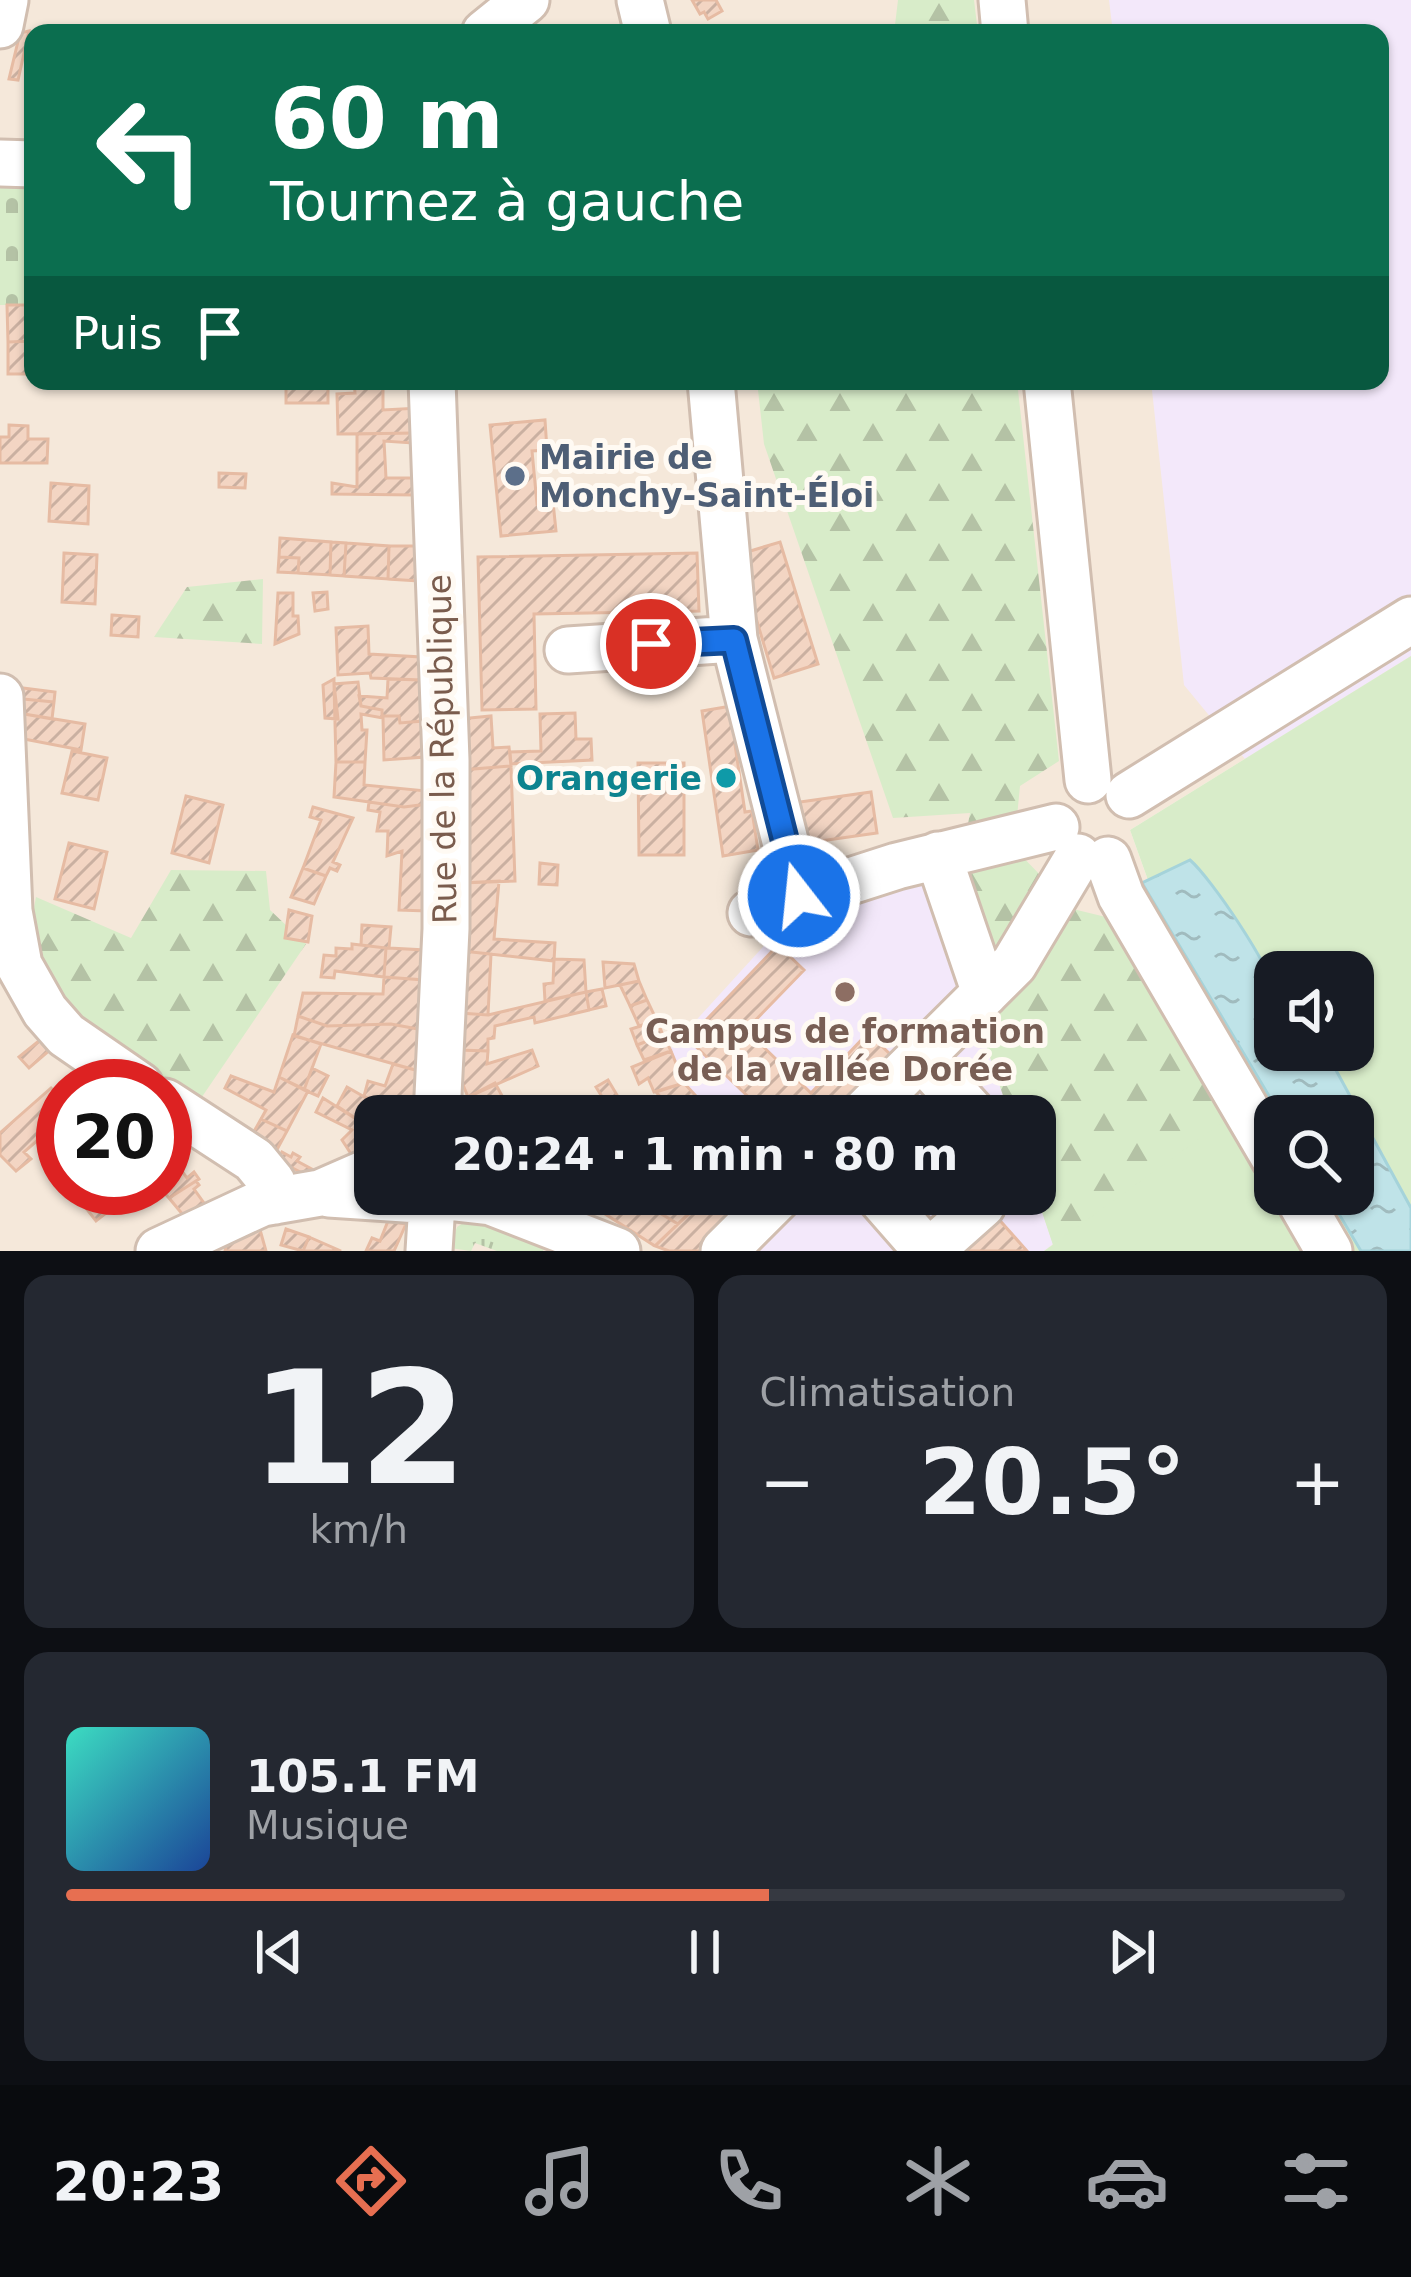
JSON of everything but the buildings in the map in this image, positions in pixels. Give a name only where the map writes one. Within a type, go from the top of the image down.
[{"type":"street","points":[[0,25],[5,0]]},
{"type":"street","name":"Rue de la République","points":[[432,390],[446,760],[446,929],[438,1095]]},
{"type":"street","points":[[712,390],[734,640],[799,896]]},
{"type":"street","points":[[751,913],[938,855],[1080,848],[1120,855],[1135,833],[1138,820],[1108,788],[1048,390]]},
{"type":"street","points":[[1254,1123],[1121,896],[1080,848],[1062,797],[1108,788],[1411,620]]},
{"type":"street","points":[[568,650],[734,640]]},
{"type":"street","points":[[0,697],[9,911],[19,965],[45,1011],[66,1036],[100,1059]]},
{"type":"street","points":[[882,1095],[1025,950],[1080,848]]},
{"type":"street","points":[[938,855],[985,993]]},
{"type":"street","points":[[921,1057],[956,1095]]},
{"type":"street","points":[[192,1120],[261,1166],[272,1182],[275,1201]]},
{"type":"street","points":[[159,1251],[235,1214],[320,1192],[354,1178]]},
{"type":"street","points":[[320,1192],[354,1194]]},
{"type":"street","points":[[429,1251],[433,1215]]},
{"type":"street","points":[[524,1215],[617,1251]]},
{"type":"street","points":[[566,1215],[627,1251]]},
{"type":"street","points":[[733,1248],[762,1215]]},
{"type":"street","points":[[896,1215],[929,1251],[970,1215]]},
{"type":"street","points":[[1308,1215],[1329,1251]]},
{"type":"shaded area","points":[[0,0],[1411,0],[1411,656],[1130,830],[1232,1116],[1044,1251],[0,1251]]},
{"type":"shaded area","points":[[1109,0],[1411,0],[1411,656],[1245,759],[1184,685],[1152,390],[1389,390],[1389,24],[1112,24]]},
{"type":"shaded area","name":"Campus de formation de la vallée Dorée","points":[[924,864],[1003,1095],[695,1095],[669,1050],[783,925]]},
{"type":"shaded area","points":[[687,1215],[1043,1215],[1053,1244],[1044,1251],[669,1251],[655,1246]]},
{"type":"green space","points":[[898,0],[974,0],[977,24],[895,24]]},
{"type":"green space","points":[[0,181],[24,181],[24,305],[0,305]]},
{"type":"green space","points":[[758,390],[1018,390],[1059,761],[1020,786],[1014,848],[1073,909],[1114,919],[1254,1161],[1254,1215],[1285,1215],[1306,1251],[1055,1251],[1043,1215],[1056,1215],[1056,1095],[1003,1095],[948,933],[970,813],[893,818],[764,444]]},
{"type":"green space","points":[[263,579],[262,644],[154,637],[187,587]]},
{"type":"green space","points":[[1411,656],[1411,1251],[1044,1251],[1232,1115],[1130,830]]},
{"type":"green space","points":[[171,870],[266,871],[270,910],[306,944],[192,1112],[192,1059],[116,1059],[68,1025],[27,945],[36,897],[131,938]]},
{"type":"green space","points":[[471,1218],[548,1240],[543,1251],[497,1251],[475,1243],[471,1251],[450,1248],[457,1227]]},
{"type":"water","points":[[1190,860],[1239,924],[1255,951],[1254,1071],[1142,883]]},
{"type":"water","points":[[1254,1071],[1336,1071],[1349,1095],[1268,1095]]},
{"type":"water","points":[[1374,1140],[1411,1208],[1411,1251],[1361,1251],[1340,1215],[1374,1215]]},
{"type":"place","name":"Mairie de Monchy-Saint-Éloi","points":[[515,476]]},
{"type":"place","name":"Orangerie","points":[[726,778]]},
{"type":"place","name":"Campus de formation de la vallée Dorée","points":[[845,992]]},
{"type":"route","points":[[651,644],[734,640],[799,896]]}]
